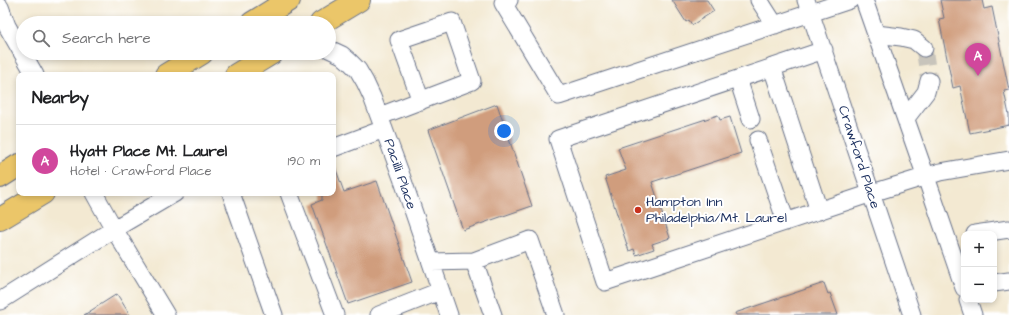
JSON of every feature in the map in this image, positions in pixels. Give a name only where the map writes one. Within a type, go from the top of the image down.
[{"type":"highway","points":[[263,16],[289,0]]},
{"type":"highway","points":[[333,16],[359,0]]},
{"type":"highway","points":[[171,72],[191,60]]},
{"type":"highway","points":[[241,72],[261,60]]},
{"type":"highway","points":[[0,177],[16,167]]},
{"type":"highway","points":[[0,219],[38,196]]},
{"type":"street","points":[[509,0],[503,3],[559,96],[775,25],[808,7],[850,0]]},
{"type":"street","points":[[759,0],[775,25]]},
{"type":"street","points":[[864,0],[961,278]]},
{"type":"street","points":[[0,7],[4,28],[16,46]]},
{"type":"street","name":"Crawford Place","points":[[808,7],[824,50],[912,315]]},
{"type":"street","points":[[336,146],[421,101],[472,81],[452,22],[399,40],[421,101]]},
{"type":"street","points":[[876,34],[914,40],[924,48]]},
{"type":"street","points":[[824,50],[558,139],[605,282],[940,172],[1009,160]]},
{"type":"street","name":"Pacilli Place","points":[[336,52],[342,55],[358,70],[365,82],[382,123],[449,315]]},
{"type":"street","points":[[25,60],[33,72]]},
{"type":"street","points":[[772,67],[819,211]]},
{"type":"street","points":[[738,79],[751,119]]},
{"type":"street","points":[[906,118],[926,92],[929,81]]},
{"type":"street","points":[[758,140],[786,222]]},
{"type":"street","points":[[96,196],[166,315]]},
{"type":"street","points":[[0,301],[114,228],[171,196]]},
{"type":"street","points":[[232,196],[274,315]]},
{"type":"street","points":[[290,196],[335,315]]},
{"type":"street","points":[[995,231],[1009,229]]},
{"type":"street","points":[[947,238],[961,236]]},
{"type":"street","points":[[431,262],[474,260],[530,240],[556,315]]},
{"type":"street","points":[[474,260],[493,315]]},
{"type":"street","points":[[997,283],[1009,281]]},
{"type":"street","points":[[379,315],[404,310],[440,290]]},
{"type":"street","points":[[969,303],[973,315]]},
{"type":"building","points":[[672,0],[707,0],[714,11],[692,25],[689,20],[686,22]]},
{"type":"building","points":[[940,0],[982,0],[984,9],[992,7],[1009,90],[1004,91],[1009,115],[1009,125],[970,133],[960,86],[953,88],[939,19],[944,18]]},
{"type":"building","points":[[497,104],[532,206],[463,230],[428,130]]},
{"type":"building","name":"Hampton Inn Philadelphia/Mt. Laurel","points":[[718,115],[720,120],[730,117],[741,153],[652,182],[670,238],[652,244],[654,249],[636,255],[634,249],[629,251],[605,177],[626,170],[618,148]]},
{"type":"building","points":[[336,170],[344,192],[377,181],[412,282],[348,304],[312,204],[322,200],[322,196],[336,196]]},
{"type":"building","points":[[824,283],[828,294],[830,293],[838,315],[736,315],[735,313]]},
{"type":"building","points":[[117,294],[130,315],[84,315]]},
{"type":"tunnel","points":[[924,48],[929,81]]},
{"type":"place","name":"Hyatt Place Mt. Laurel","points":[[978,76]]},
{"type":"place","name":"Hampton Inn Philadelphia/Mt. Laurel","points":[[638,210]]}]
